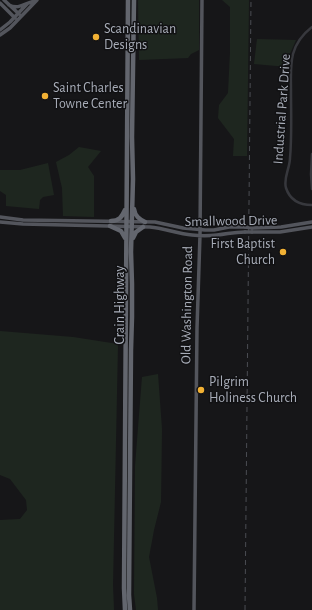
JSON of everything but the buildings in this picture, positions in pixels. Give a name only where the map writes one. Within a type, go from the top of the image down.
[{"type":"highway","name":"Crain Highway","points":[[125,610],[124,480],[128,0]]},
{"type":"highway","name":"Crain Highway","points":[[130,610],[131,248],[134,0]]},
{"type":"highway","points":[[131,248],[136,233],[144,224],[136,216],[132,206]]},
{"type":"highway","points":[[126,208],[121,217],[111,224],[121,231],[126,241]]},
{"type":"highway","points":[[125,405],[131,405]]},
{"type":"highway","points":[[124,480],[130,481]]},
{"type":"main road","points":[[4,0],[21,16]]},
{"type":"main road","name":"Old Washington Road","points":[[194,610],[202,0]]},
{"type":"main road","points":[[9,5],[20,7],[36,1]]},
{"type":"main road","points":[[0,30],[21,16],[36,1]]},
{"type":"main road","points":[[0,3],[16,18]]},
{"type":"main road","points":[[0,35],[10,28],[16,18],[17,13],[26,4]]},
{"type":"main road","points":[[0,217],[22,220],[111,224]]},
{"type":"main road","points":[[0,222],[23,224],[111,224]]},
{"type":"main road","name":"Smallwood Drive","points":[[111,224],[144,224],[155,222],[183,228],[214,230],[232,227],[281,227],[312,222]]},
{"type":"main road","name":"Smallwood Drive","points":[[144,224],[178,234],[200,236],[237,232],[280,232],[312,227]]},
{"type":"street","name":"Industrial Park Drive","points":[[312,27],[302,36],[297,44],[292,60],[290,159],[286,183],[288,192],[294,200],[300,203],[312,205]]},
{"type":"street","points":[[312,154],[312,189]]},
{"type":"shaded area","points":[[138,0],[199,0],[199,50],[191,54],[188,58],[139,60]]},
{"type":"shaded area","points":[[222,0],[249,0],[247,156],[233,156],[234,139],[218,118],[219,105],[228,93],[230,52],[230,7]]},
{"type":"shaded area","points":[[257,39],[296,40],[289,56],[288,67],[254,64]]},
{"type":"shaded area","points":[[79,147],[101,151],[88,167],[94,176],[94,217],[63,216],[62,188],[56,162],[69,155]]},
{"type":"shaded area","points":[[48,163],[54,195],[43,197],[40,200],[39,209],[6,206],[6,195],[0,191],[0,170],[20,170]]},
{"type":"shaded area","points":[[0,331],[73,337],[118,344],[113,585],[114,610],[0,610],[0,520],[20,519],[27,510],[26,500],[10,479],[0,475]]},
{"type":"shaded area","points":[[158,374],[162,429],[161,502],[149,557],[158,610],[136,610],[134,594],[135,466],[142,377]]},
{"type":"railway","points":[[245,610],[251,0]]},
{"type":"place","name":"Scandinavian Designs","points":[[96,37]]},
{"type":"place","name":"Saint Charles Towne Center","points":[[45,96]]},
{"type":"place","name":"First Baptist Church","points":[[283,252]]},
{"type":"place","name":"Pilgrim Holiness Church","points":[[201,390]]}]
